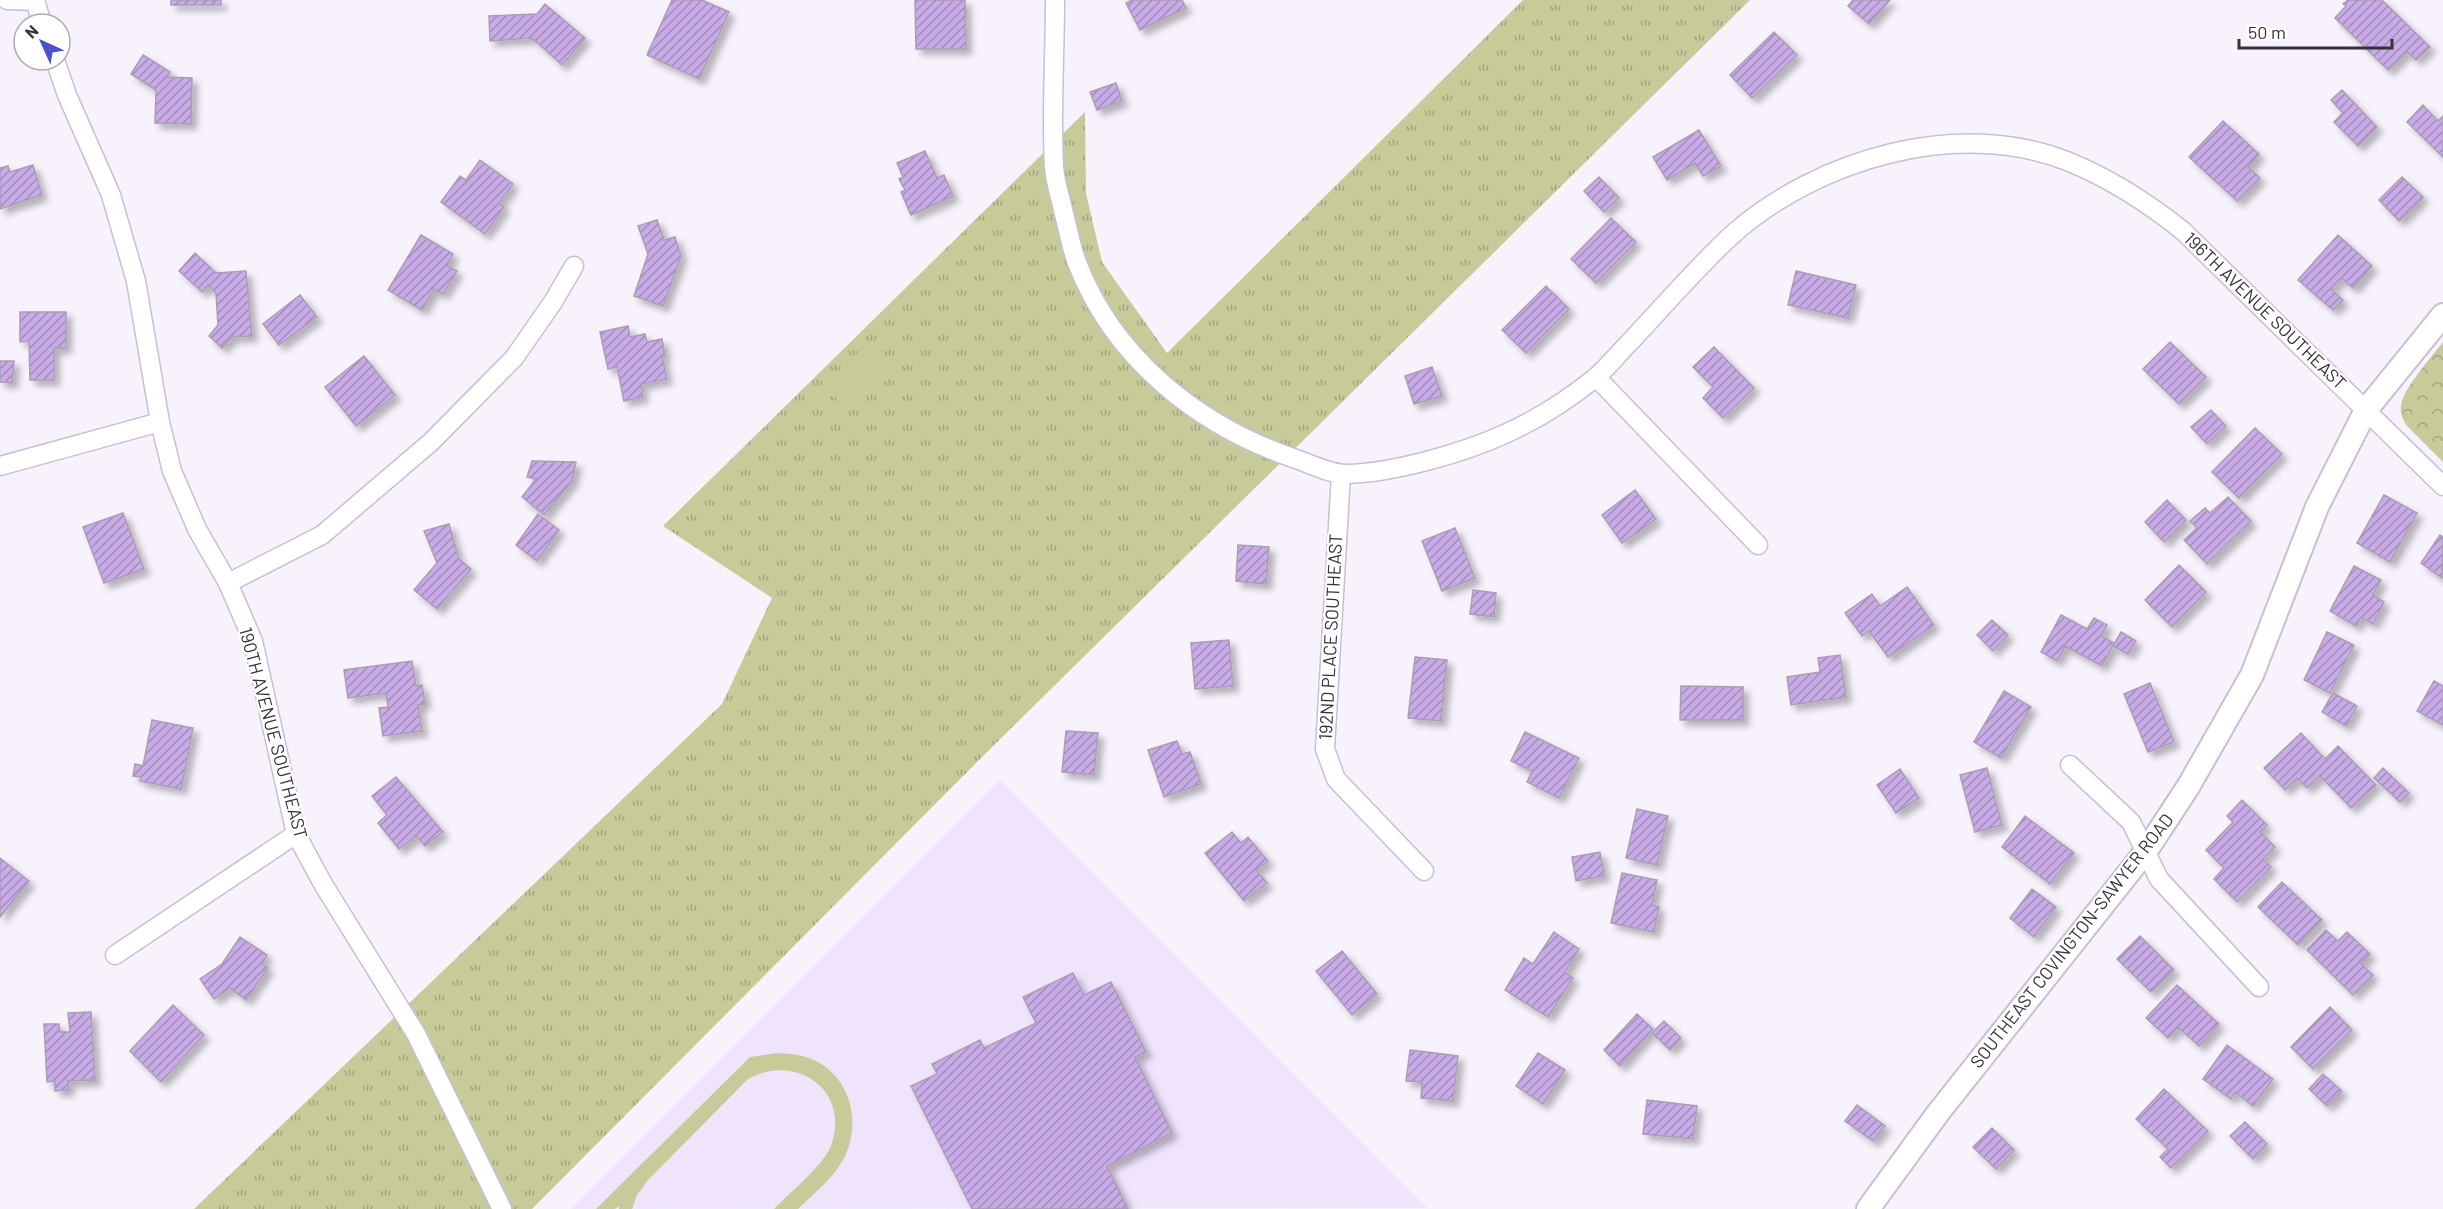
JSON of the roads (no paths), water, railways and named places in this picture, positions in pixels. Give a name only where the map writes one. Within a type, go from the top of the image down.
[{"type":"street","points":[[7,0],[35,1]]},
{"type":"street","points":[[1055,0],[1054,171],[1076,259],[1110,326],[1132,356],[1195,410],[1263,447],[1341,474]]},
{"type":"street","name":"190TH AVENUE SOUTHEAST","points":[[59,72],[111,195],[136,281],[160,422],[172,471],[198,529],[228,583],[253,641],[296,834],[323,884],[416,1034],[502,1209]]},
{"type":"street","name":"196TH AVENUE SOUTHEAST","points":[[1341,474],[1417,462],[1467,448],[1508,433],[1548,411],[1596,377],[1732,235],[1780,198],[1818,177],[1880,155],[1921,147],[2001,145],[2067,161],[2155,209],[2183,231],[2443,486]]},
{"type":"street","points":[[228,583],[322,535],[431,442],[514,358],[553,302],[574,266]]},
{"type":"street","name":"SOUTHEAST COVINGTON-SAWYER ROAD","points":[[1868,1209],[1938,1113],[2146,850],[2188,787],[2252,675],[2317,507],[2366,410],[2443,315]]},
{"type":"street","points":[[1596,377],[1758,545]]},
{"type":"street","points":[[0,466],[160,422]]},
{"type":"street","name":"192ND PLACE SOUTHEAST","points":[[1341,474],[1324,749],[1336,779],[1424,871]]},
{"type":"street","points":[[2070,765],[2131,822],[2159,879],[2259,987]]},
{"type":"street","points":[[115,955],[296,834]]}]
